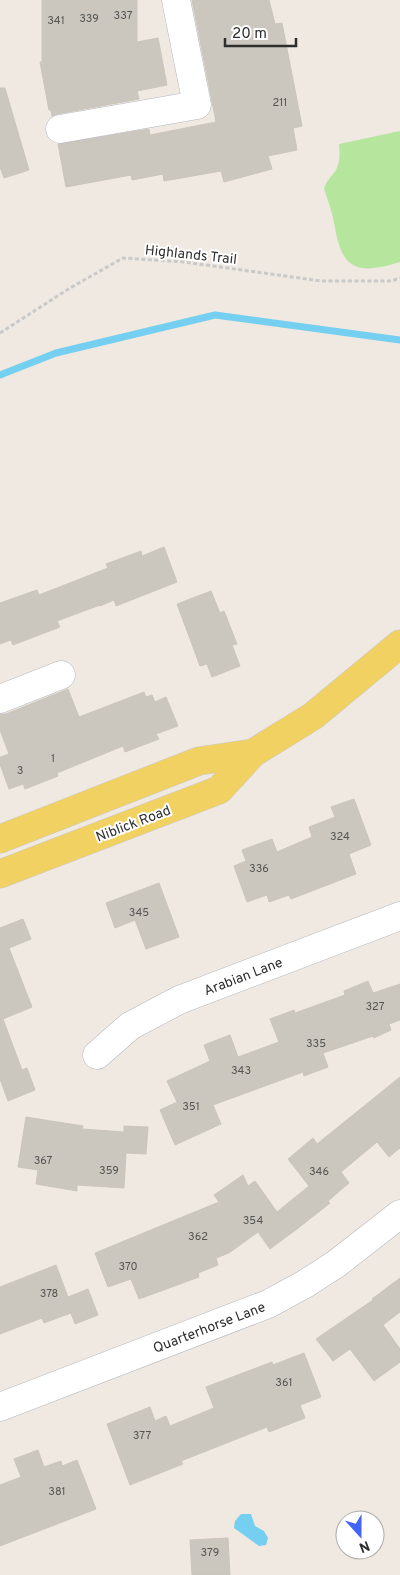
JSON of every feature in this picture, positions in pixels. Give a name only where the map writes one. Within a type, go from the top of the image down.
[{"type":"main road","name":"Niblick Road","points":[[0,874],[219,790],[253,753],[312,716],[400,644]]},
{"type":"main road","name":"Niblick Road","points":[[0,839],[199,761],[253,753]]},
{"type":"street","points":[[60,130],[197,105],[176,0]]},
{"type":"street","points":[[0,699],[61,676]]},
{"type":"street","name":"Arabian Lane","points":[[97,1055],[130,1026],[179,1000],[400,916]]},
{"type":"street","name":"Quarterhorse Lane","points":[[0,1407],[268,1304],[305,1284],[336,1264],[400,1214]]},
{"type":"path","name":"Highlands Trail","points":[[0,333],[70,288],[123,258],[184,262],[321,281],[391,281],[400,278]]},
{"type":"green space","points":[[400,131],[400,262],[376,268],[362,268],[347,260],[343,254],[324,188],[336,170],[339,144]]},
{"type":"water","points":[[241,1514],[251,1514],[255,1526],[264,1531],[268,1538],[266,1545],[259,1546],[234,1528],[235,1521]]},
{"type":"building","points":[[42,0],[137,0],[137,42],[158,38],[167,85],[137,91],[139,99],[52,116],[51,110],[49,110],[40,62],[42,62]]},
{"type":"building","points":[[192,0],[269,0],[275,24],[282,23],[302,126],[293,128],[297,150],[268,156],[272,169],[224,182],[221,171],[164,181],[163,174],[132,180],[131,175],[66,187],[58,144],[149,129],[150,135],[216,122]]},
{"type":"building","points":[[0,88],[5,88],[29,170],[4,178],[0,167]]},
{"type":"building","points":[[164,547],[177,582],[116,606],[114,600],[57,621],[60,627],[13,645],[11,640],[0,644],[0,603],[37,590],[39,595],[108,568],[106,564],[141,551],[142,556]]},
{"type":"building","points":[[211,591],[220,613],[224,611],[237,644],[232,645],[240,666],[212,677],[207,664],[200,666],[177,604]]},
{"type":"building","points":[[68,689],[79,717],[144,692],[146,697],[152,695],[155,702],[166,697],[178,726],[156,734],[159,739],[125,752],[123,746],[57,773],[58,776],[25,789],[23,784],[9,789],[0,764],[0,757],[9,754],[0,730],[0,714],[6,714]]},
{"type":"building","points":[[354,799],[371,845],[349,854],[356,874],[291,899],[289,895],[269,902],[267,895],[247,902],[234,866],[246,861],[242,850],[272,839],[277,852],[312,837],[309,827],[335,817],[331,807]]},
{"type":"building","points":[[159,883],[179,937],[146,949],[135,920],[115,928],[106,903]]},
{"type":"building","points":[[23,919],[31,939],[9,948],[32,1007],[3,1019],[22,1070],[27,1068],[35,1090],[8,1101],[0,1079],[0,928]]},
{"type":"building","points":[[368,981],[373,993],[400,984],[400,1020],[389,1024],[391,1030],[374,1038],[373,1036],[323,1053],[328,1067],[304,1076],[303,1072],[213,1105],[221,1124],[175,1145],[160,1110],[177,1102],[167,1081],[210,1061],[204,1045],[230,1035],[238,1057],[279,1042],[270,1019],[294,1010],[295,1013],[345,995],[344,991]]},
{"type":"building","points":[[400,1077],[400,1148],[389,1157],[377,1142],[341,1172],[349,1183],[328,1201],[330,1203],[270,1249],[258,1232],[229,1253],[216,1258],[218,1265],[198,1273],[199,1277],[139,1299],[131,1279],[108,1287],[95,1253],[219,1202],[214,1195],[243,1175],[248,1186],[255,1181],[277,1212],[309,1186],[288,1159],[313,1138],[317,1144]]},
{"type":"building","points":[[26,1117],[83,1126],[82,1129],[124,1132],[124,1126],[148,1127],[146,1154],[126,1153],[124,1188],[77,1185],[77,1191],[36,1184],[38,1170],[18,1167]]},
{"type":"building","points":[[56,1265],[68,1297],[88,1289],[98,1315],[75,1324],[71,1313],[44,1323],[42,1318],[0,1334],[0,1287]]},
{"type":"building","points":[[400,1278],[400,1312],[383,1325],[400,1349],[400,1362],[374,1381],[350,1349],[333,1361],[316,1339],[373,1300]]},
{"type":"building","points":[[304,1353],[321,1397],[300,1405],[305,1418],[269,1432],[267,1427],[181,1461],[183,1464],[130,1485],[107,1424],[150,1407],[155,1421],[166,1416],[170,1426],[214,1408],[206,1387],[272,1362],[273,1365]]},
{"type":"building","points":[[38,1450],[44,1467],[61,1461],[62,1466],[77,1460],[96,1509],[0,1546],[0,1485],[21,1477],[14,1459]]},
{"type":"building","points":[[228,1538],[230,1575],[192,1575],[190,1540]]},
{"type":"waterway","points":[[0,375],[56,353],[215,315],[400,340]]}]
